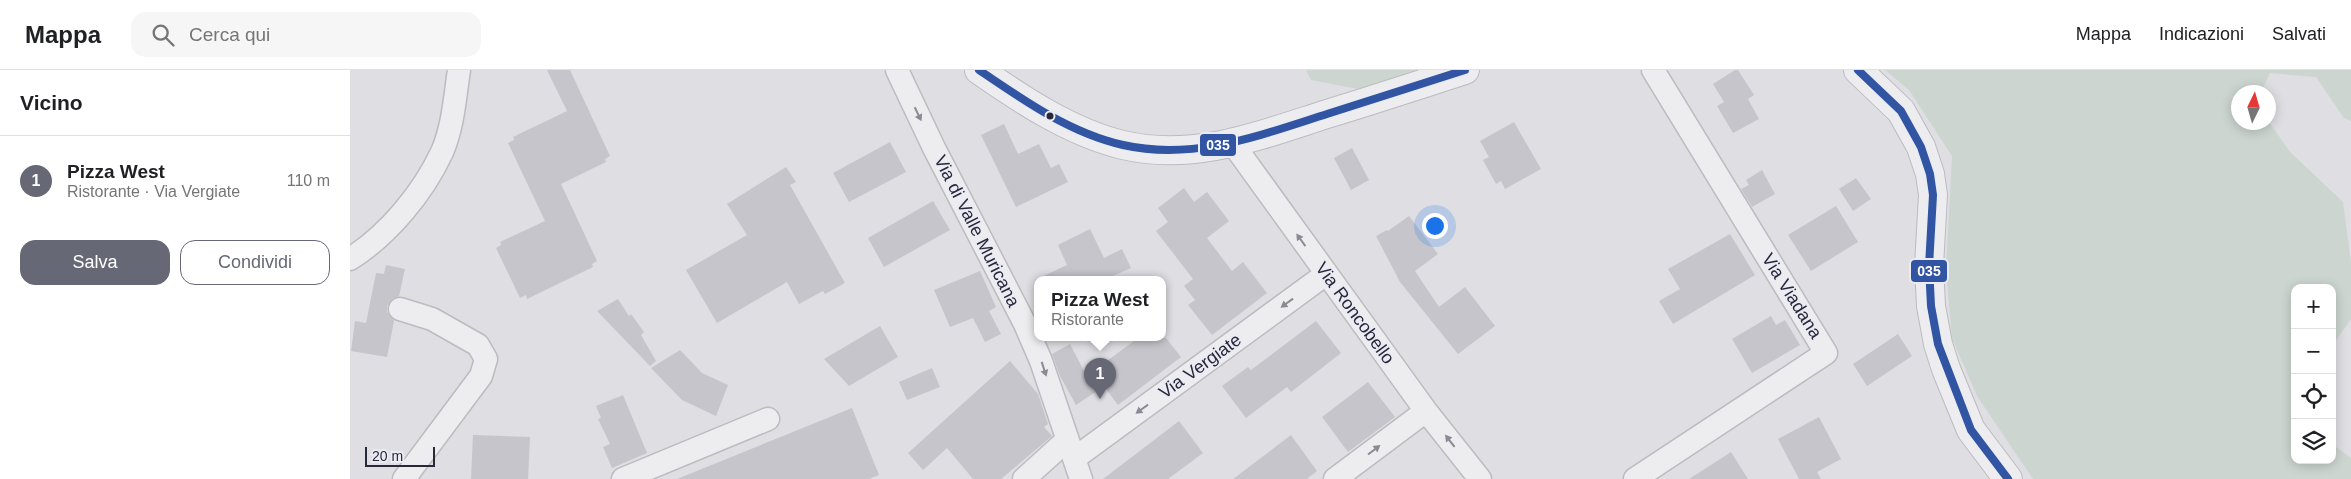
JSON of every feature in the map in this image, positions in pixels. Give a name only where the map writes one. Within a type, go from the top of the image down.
[{"type":"street","points":[[350,259],[363,251],[385,230],[418,193],[429,176],[442,152],[448,133],[459,70]]},
{"type":"street","name":"Via di Valle Muricana","points":[[897,70],[934,148],[1025,324],[1042,361],[1074,459]]},
{"type":"street","points":[[979,70],[1062,121],[1093,136],[1124,146],[1178,151],[1233,144],[1464,70]]},
{"type":"street","name":"Via Viadana","points":[[1635,479],[1826,353],[1653,70]]},
{"type":"street","points":[[1858,70],[1901,111],[1921,147],[1930,174],[1933,195],[1929,266],[1931,306],[1938,344],[1971,430],[2008,479]]},
{"type":"street","name":"Via Roncobello","points":[[1233,144],[1426,411],[1480,479]]},
{"type":"street","name":"Via Vergiate","points":[[1024,479],[1074,459],[1326,274]]},
{"type":"street","points":[[400,309],[432,318],[478,345],[486,359],[481,376],[404,479]]},
{"type":"street","points":[[1335,479],[1426,411]]},
{"type":"street","points":[[623,479],[768,419]]},
{"type":"shaded area","points":[[1306,70],[1429,70],[1369,91],[1311,80]]},
{"type":"shaded area","points":[[1885,70],[2351,70],[2351,121],[2344,118],[2316,77],[2270,73],[2264,85],[2231,85],[2231,130],[2275,130],[2290,152],[2343,202],[2351,264],[2351,319],[2336,340],[2336,284],[2291,284],[2291,464],[2336,464],[2336,447],[2351,458],[2351,479],[2033,479],[1977,396],[1952,338],[1946,268],[1952,156],[1909,90]]},
{"type":"building","points":[[547,70],[570,70],[610,156],[605,159],[606,162],[561,184],[597,261],[592,264],[593,267],[527,299],[526,295],[520,298],[496,248],[501,245],[500,242],[545,221],[508,143],[514,140],[513,137],[567,111]]},
{"type":"building","points":[[1738,70],[1754,95],[1748,99],[1759,119],[1733,133],[1717,106],[1724,102],[1713,84]]},
{"type":"building","points":[[1514,122],[1541,169],[1505,189],[1501,181],[1496,184],[1483,160],[1489,157],[1480,141]]},
{"type":"building","points":[[1004,124],[1018,154],[1039,144],[1051,168],[1059,164],[1068,182],[1016,207],[981,135]]},
{"type":"building","points":[[890,142],[906,172],[849,202],[833,173]]},
{"type":"building","points":[[1352,148],[1369,180],[1351,190],[1334,158]]},
{"type":"building","points":[[786,167],[796,182],[790,185],[845,283],[825,294],[823,291],[799,304],[787,282],[717,323],[686,270],[747,235],[727,204]]},
{"type":"building","points":[[1762,170],[1775,194],[1752,207],[1741,189],[1749,185],[1746,180]]},
{"type":"building","points":[[1856,178],[1871,199],[1853,211],[1839,189]]},
{"type":"building","points":[[1184,188],[1194,202],[1207,192],[1229,221],[1207,238],[1232,271],[1243,262],[1267,293],[1212,335],[1188,305],[1195,300],[1184,286],[1193,279],[1156,231],[1168,222],[1158,208]]},
{"type":"building","points":[[933,201],[950,230],[884,267],[868,238]]},
{"type":"building","points":[[1836,206],[1858,242],[1811,271],[1788,235]]},
{"type":"building","points":[[1409,216],[1438,254],[1415,271],[1439,307],[1465,287],[1495,326],[1458,354],[1400,282],[1376,236],[1388,231]]},
{"type":"building","points":[[1090,229],[1104,258],[1122,249],[1131,268],[1113,276],[1044,276],[1067,265],[1058,245]]},
{"type":"building","points":[[1730,234],[1755,275],[1673,324],[1659,301],[1680,289],[1668,269]]},
{"type":"building","points":[[386,265],[405,269],[399,296],[392,299],[387,306],[387,312],[394,321],[387,357],[351,351],[355,321],[366,323],[376,273],[384,274]]},
{"type":"building","points":[[980,271],[996,307],[989,311],[1001,334],[985,342],[973,318],[950,327],[934,290]]},
{"type":"building","points":[[618,299],[629,316],[631,314],[644,332],[641,335],[656,361],[650,366],[597,311]]},
{"type":"building","points":[[1771,316],[1776,325],[1785,320],[1800,345],[1752,373],[1732,339]]},
{"type":"building","points":[[1316,321],[1341,353],[1291,392],[1287,387],[1246,418],[1222,386],[1248,367],[1251,370]]},
{"type":"building","points":[[880,326],[898,357],[849,386],[824,359]]},
{"type":"building","points":[[1898,334],[1912,356],[1867,386],[1853,364]]},
{"type":"building","points":[[1166,338],[1181,357],[1118,405],[1103,385],[1076,405],[1060,376],[1052,354],[1070,344],[1084,371],[1089,368],[1092,372],[1134,341],[1166,341]]},
{"type":"building","points":[[680,350],[702,373],[728,385],[716,416],[682,400],[651,368]]},
{"type":"building","points":[[1010,361],[1038,394],[1048,424],[1044,427],[1052,436],[1001,479],[973,479],[947,448],[923,470],[908,453]]},
{"type":"building","points":[[932,368],[940,387],[907,400],[899,382]]},
{"type":"building","points":[[1368,382],[1395,417],[1348,452],[1322,417]]},
{"type":"building","points":[[623,395],[647,453],[612,468],[603,447],[610,444],[598,419],[601,418],[596,406]]},
{"type":"building","points":[[852,408],[879,475],[869,479],[677,479]]},
{"type":"building","points":[[1819,417],[1841,459],[1817,472],[1821,479],[1799,479],[1778,439]]},
{"type":"building","points":[[1179,421],[1203,453],[1168,479],[1103,479]]},
{"type":"building","points":[[473,435],[530,437],[528,479],[471,479]]},
{"type":"building","points":[[1291,435],[1317,471],[1307,479],[1233,479]]},
{"type":"building","points":[[1731,452],[1748,479],[1689,479]]},
{"type":"transit line","name":"035","points":[[979,70],[1048,114],[1103,140],[1149,149],[1176,150],[1201,148],[1252,137],[1465,70]]},
{"type":"transit line","name":"035","points":[[1858,70],[1901,111],[1921,147],[1930,174],[1933,195],[1929,266],[1931,306],[1938,344],[1971,430],[2008,479]]},
{"type":"place","name":"Pizza West","points":[[1100,399]]}]
